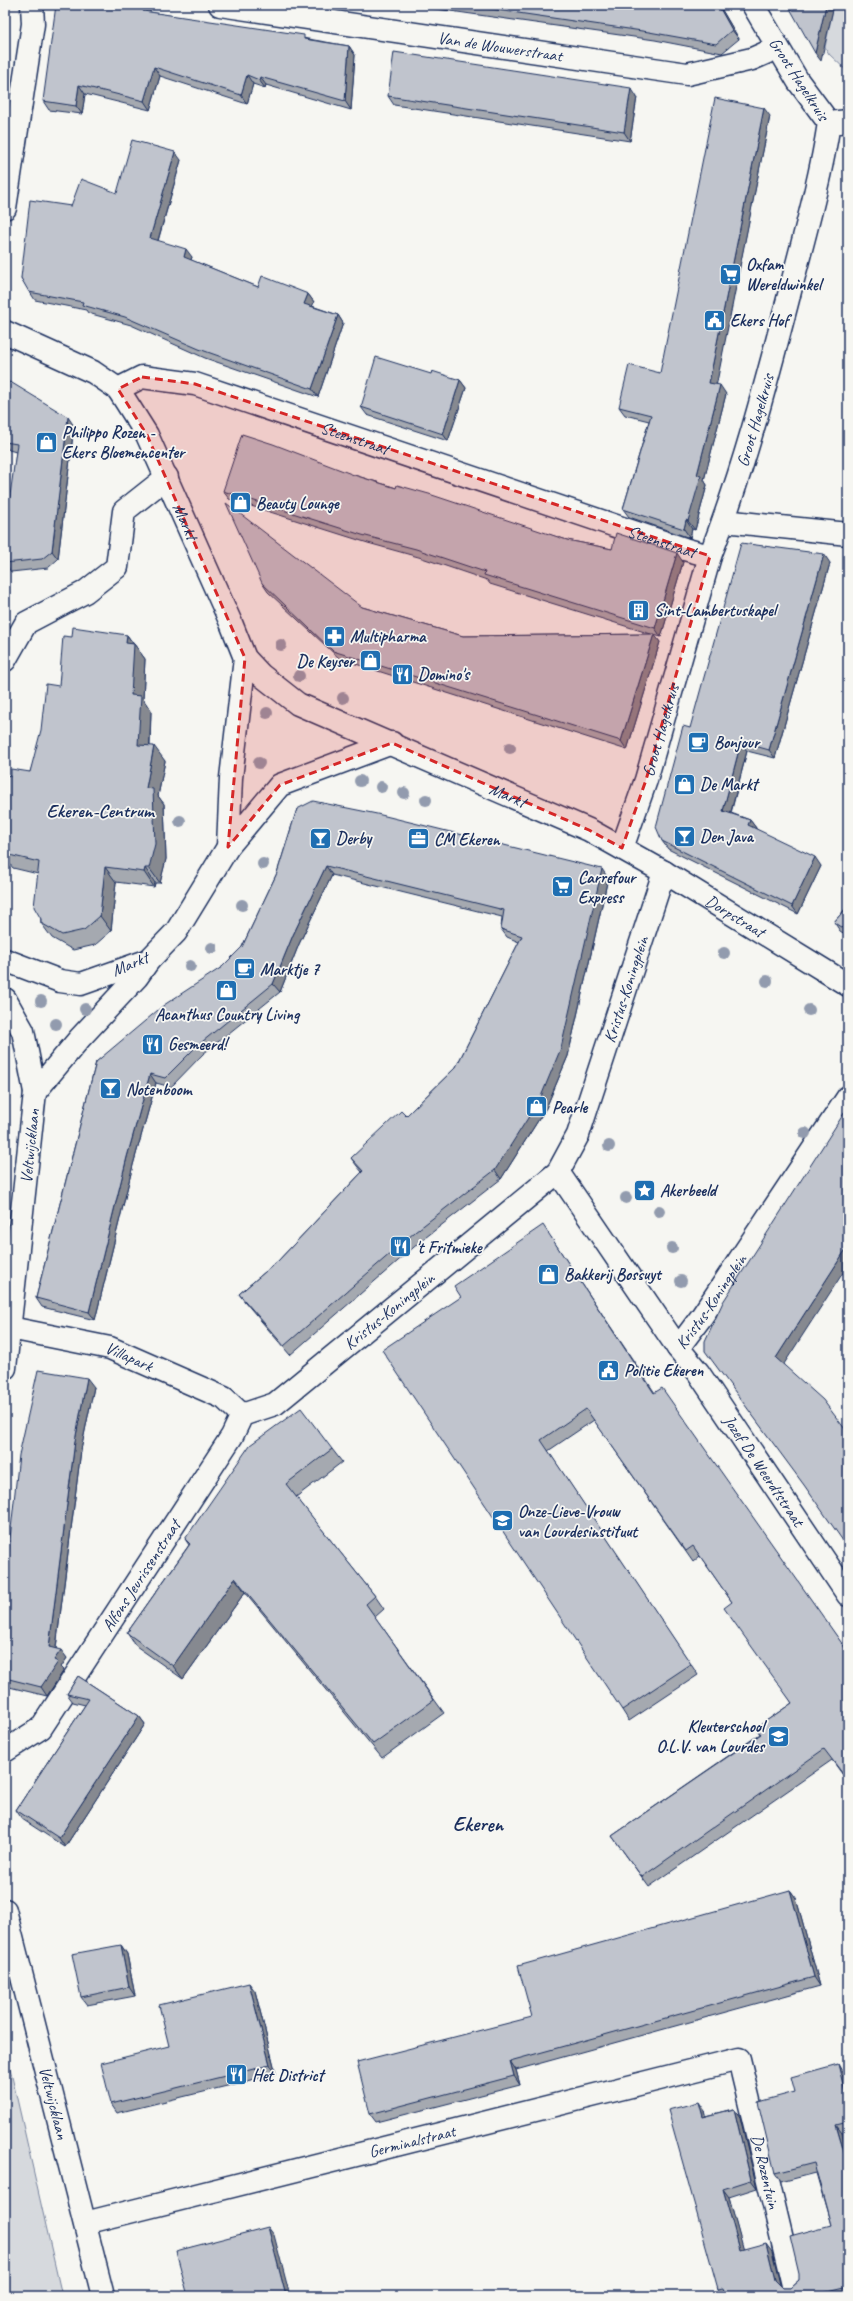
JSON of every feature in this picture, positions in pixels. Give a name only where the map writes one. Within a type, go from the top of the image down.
[{"type":"street","points":[[5,208],[32,24],[32,5]]},
{"type":"street","name":"Van de Wouwerstraat","points":[[220,5],[687,74],[752,60],[777,48]]},
{"type":"street","name":"Groot Hagelkruis","points":[[622,848],[646,780],[710,556],[724,521],[769,374],[822,165],[839,122],[798,81],[777,48],[753,5]]},
{"type":"street","points":[[5,332],[93,372],[118,389]]},
{"type":"street","name":"Steenstraat","points":[[118,389],[142,377],[195,384],[676,547],[710,556]]},
{"type":"street","name":"Markt","points":[[118,389],[147,435],[167,477],[245,658],[261,675],[298,704],[320,715],[392,743],[589,830],[622,848]]},
{"type":"street","points":[[5,660],[26,623],[84,592],[117,567],[124,511],[167,477]]},
{"type":"street","points":[[724,521],[848,534]]},
{"type":"street","name":"Markt","points":[[228,846],[231,778],[245,658]]},
{"type":"street","name":"Markt","points":[[5,960],[60,981],[81,984],[149,960],[176,932],[228,846],[280,785],[392,743]]},
{"type":"street","name":"Dorpstraat","points":[[622,848],[664,872],[848,985]]},
{"type":"street","name":"Kristus-Koningplein","points":[[242,1415],[275,1404],[558,1172],[578,1134],[664,872]]},
{"type":"street","name":"Veltwijcklaan","points":[[35,1092],[80,1038],[137,977],[149,960]]},
{"type":"street","name":"Veltwijcklaan","points":[[5,999],[23,1031],[35,1092],[7,1328],[5,1368]]},
{"type":"street","name":"Kristus-Koningplein","points":[[558,1172],[678,1348],[702,1316],[848,1097]]},
{"type":"street","name":"Villapark","points":[[7,1328],[110,1348],[224,1398],[242,1415]]},
{"type":"street","name":"Jozef De Weerdtstraat","points":[[678,1348],[698,1372],[848,1595]]},
{"type":"street","name":"Alfons Jeurissenstraat","points":[[5,1751],[41,1728],[232,1436],[242,1415]]},
{"type":"street","name":"Veltwijcklaan","points":[[5,1910],[103,2296]]},
{"type":"street","name":"Germinalstraat","points":[[85,2223],[739,2058]]},
{"type":"street","name":"De Rozentuin","points":[[739,2058],[793,2285]]},
{"type":"highlighted area","points":[[142,377],[195,384],[710,556],[646,780],[622,848],[589,830],[392,743],[280,785],[228,847],[245,658],[147,435],[118,389]]},
{"type":"shaded area","points":[[834,5],[848,5],[848,72],[829,54],[825,47]]},
{"type":"shaded area","points":[[5,2046],[62,2296],[5,2296]]},
{"type":"building","points":[[56,5],[144,5],[143,11],[304,35],[304,39],[349,46],[345,101],[260,77],[259,80],[247,75],[241,95],[154,67],[144,101],[79,85],[76,106],[43,101]]},
{"type":"building","points":[[463,5],[718,5],[732,30],[716,44],[649,32]]},
{"type":"building","points":[[788,5],[826,5],[815,53]]},
{"type":"building","points":[[394,52],[631,88],[624,132],[388,96]]},
{"type":"building","points":[[715,98],[764,108],[709,383],[720,385],[697,475],[701,476],[688,521],[686,520],[684,529],[623,509],[651,415],[619,407],[629,365],[660,373]]},
{"type":"building","points":[[132,140],[175,152],[150,238],[186,249],[184,257],[258,287],[262,276],[308,294],[304,304],[338,315],[312,389],[199,349],[125,317],[82,305],[83,302],[29,292],[21,278],[30,200],[71,206],[81,179],[117,193]]},
{"type":"building","points":[[376,357],[431,374],[432,371],[460,380],[443,434],[361,407]]},
{"type":"building","points":[[5,381],[12,383],[68,417],[52,551],[42,559],[5,563],[6,525],[17,444],[5,442]]},
{"type":"building","points":[[242,434],[273,444],[354,475],[396,488],[397,485],[429,494],[567,540],[612,549],[616,533],[677,553],[655,628],[484,575],[485,572],[416,549],[362,535],[223,491]]},
{"type":"building","points":[[226,503],[362,607],[463,636],[654,634],[621,741],[333,651],[262,583]]},
{"type":"building","points":[[741,543],[824,554],[769,750],[741,742],[723,811],[750,820],[748,825],[815,857],[792,906],[662,841],[656,827],[683,726],[690,728]]},
{"type":"building","points":[[73,627],[127,635],[126,643],[134,644],[131,695],[141,696],[138,745],[154,746],[146,788],[153,789],[155,844],[149,868],[145,868],[144,872],[105,867],[100,916],[84,930],[62,935],[41,923],[41,919],[34,907],[39,862],[5,854],[5,775],[11,776],[11,769],[30,772],[41,730],[46,684],[59,686],[63,636],[72,637]]},
{"type":"building","points":[[313,801],[377,814],[602,869],[561,1048],[540,1099],[495,1170],[415,1232],[284,1346],[239,1294],[278,1261],[363,1171],[351,1158],[401,1111],[406,1116],[456,1067],[522,936],[501,929],[504,910],[326,866],[293,935],[273,984],[197,1046],[165,1078],[150,1074],[127,1157],[89,1312],[36,1298],[96,1062],[164,1005],[222,967],[242,947],[277,873],[297,809]]},
{"type":"building","points":[[848,906],[848,931],[834,922]]},
{"type":"building","points":[[848,1107],[848,1246],[776,1358],[823,1400],[848,1433],[848,1548],[804,1485],[705,1351],[705,1341],[723,1302]]},
{"type":"building","points":[[543,1225],[654,1393],[662,1388],[848,1652],[848,1771],[843,1774],[824,1749],[642,1877],[612,1836],[761,1734],[756,1728],[792,1703],[724,1608],[732,1602],[693,1546],[686,1551],[586,1409],[541,1440],[691,1664],[622,1710],[382,1350],[461,1297],[454,1286]]},
{"type":"building","points":[[38,1370],[87,1378],[75,1441],[49,1647],[61,1650],[54,1660],[58,1662],[41,1687],[5,1678],[5,1585],[19,1455]]},
{"type":"building","points":[[301,1408],[332,1449],[286,1484],[375,1596],[366,1604],[434,1700],[373,1744],[235,1578],[173,1666],[127,1633],[190,1544],[185,1539],[250,1445]]},
{"type":"building","points":[[78,1676],[139,1716],[59,1838],[16,1810],[89,1699],[67,1694]]},
{"type":"building","points":[[790,1890],[814,1977],[510,2061],[514,2076],[370,2114],[357,2062],[532,2017],[518,1966]]},
{"type":"building","points":[[121,1945],[129,1987],[81,1997],[72,1954]]},
{"type":"building","points":[[249,1983],[270,2065],[111,2104],[101,2063],[169,2046],[159,2005]]},
{"type":"building","points":[[838,2064],[848,2105],[848,2122],[836,2125],[848,2166],[848,2287],[810,2296],[726,2296],[723,2288],[718,2289],[668,2110],[699,2102],[703,2117],[734,2109],[751,2180],[723,2189],[740,2250],[766,2243],[775,2280],[783,2288],[790,2288],[799,2280],[799,2274],[790,2236],[831,2225],[814,2163],[775,2173],[758,2102],[795,2092],[791,2077]]},
{"type":"building","points":[[268,2227],[286,2296],[188,2296],[176,2251]]},
{"type":"place","name":"Oxfam Wereldwinkel","points":[[730,274]]},
{"type":"place","name":"Ekers Hof","points":[[714,320]]},
{"type":"place","name":"Philippo Rozen - Ekers Bloemencenter","points":[[47,442]]},
{"type":"place","name":"Beauty Lounge","points":[[241,503]]},
{"type":"place","name":"Sint-Lambertuskapel","points":[[638,610]]},
{"type":"place","name":"Multipharma","points":[[335,636]]},
{"type":"place","name":"De Keyser","points":[[370,661]]},
{"type":"place","name":"Domino's","points":[[403,674]]},
{"type":"place","name":"Bonjour","points":[[699,742]]},
{"type":"place","name":"De Markt","points":[[685,784]]},
{"type":"place","name":"Den Java","points":[[684,836]]},
{"type":"place","name":"Derby","points":[[320,838]]},
{"type":"place","name":"CM Ekeren","points":[[418,839]]},
{"type":"place","name":"Carrefour Express","points":[[562,887]]},
{"type":"place","name":"Marktje 7","points":[[244,969]]},
{"type":"place","name":"Acanthus Country Living","points":[[227,990]]},
{"type":"place","name":"Gesmeerd!","points":[[152,1044]]},
{"type":"place","name":"Notenboom","points":[[111,1089]]},
{"type":"place","name":"Pearle","points":[[537,1107]]},
{"type":"place","name":"Akerbeeld","points":[[645,1190]]},
{"type":"place","name":"'t Fritmieke","points":[[400,1247]]},
{"type":"place","name":"Bakkerij Bossuyt","points":[[548,1274]]},
{"type":"place","name":"Politie Ekeren","points":[[609,1370]]},
{"type":"place","name":"Onze-Lieve-Vrouw van Lourdesinstituut","points":[[503,1521]]},
{"type":"place","name":"Kleuterschool O.L.V. van Lourdes","points":[[779,1736]]},
{"type":"place","name":"Het District","points":[[237,2075]]},
{"type":"district","name":"Ekeren-Centrum","points":[[100,811]]},
{"type":"district","name":"Ekeren","points":[[478,1824]]}]
